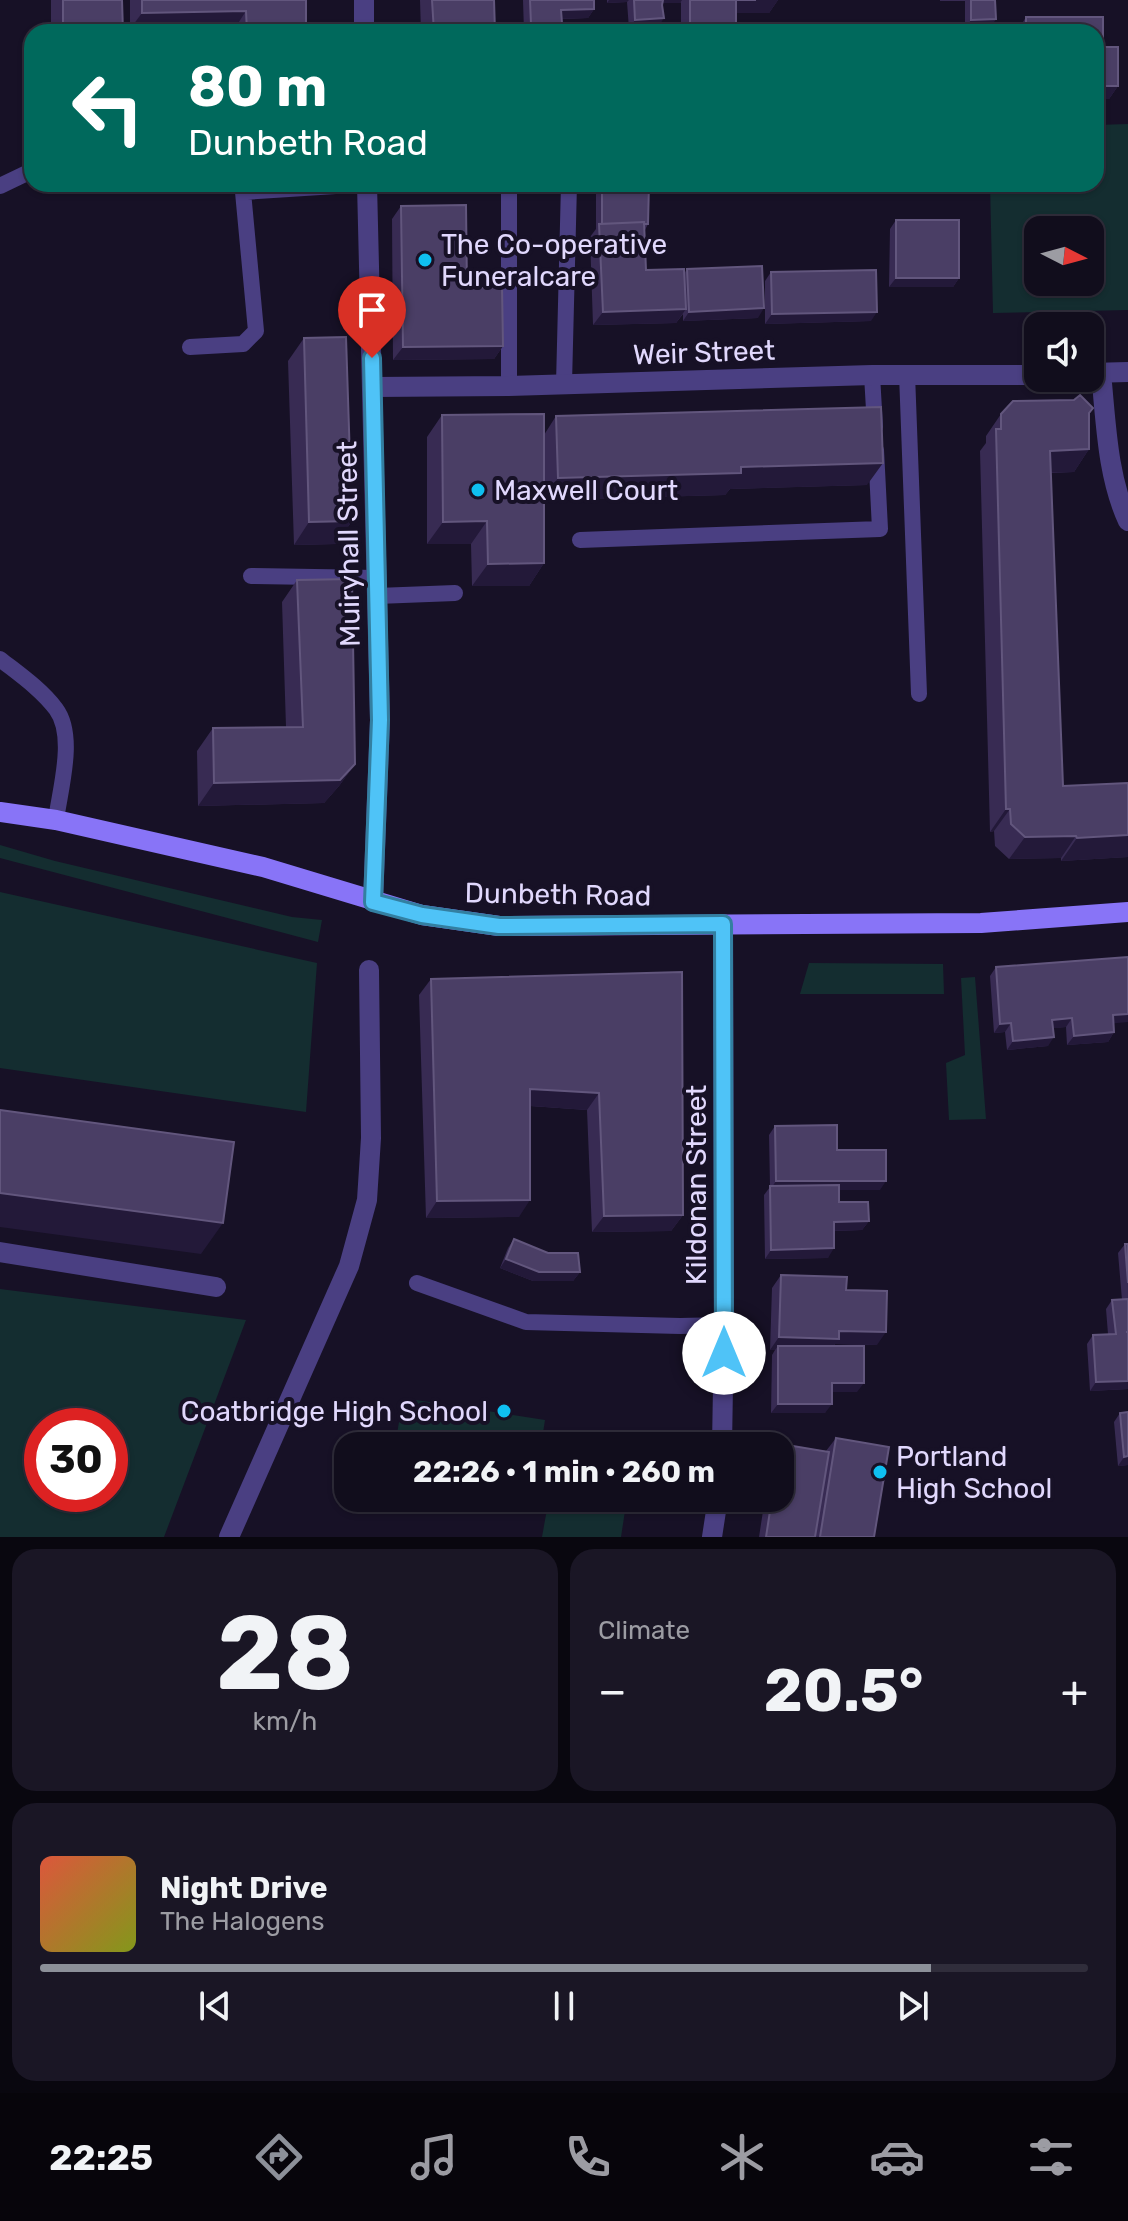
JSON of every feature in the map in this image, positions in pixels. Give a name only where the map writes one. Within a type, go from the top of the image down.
[{"type":"main road","name":"Dunbeth Road","points":[[0,812],[56,820],[263,867],[422,915],[499,926],[981,923],[1128,912]]},
{"type":"street","points":[[364,0],[364,24]]},
{"type":"street","name":"Muiryhall Street","points":[[367,192],[380,720],[373,902]]},
{"type":"street","points":[[1104,373],[1128,372]]},
{"type":"street","name":"Weir Street","points":[[373,387],[907,374],[1024,375]]},
{"type":"street","points":[[1099,392],[1121,506],[1128,521]]},
{"type":"street","name":"Kildonan Street","points":[[722,1432],[723,924]]},
{"type":"street","points":[[229,1537],[349,1266],[367,1200],[371,1138],[369,970]]},
{"type":"street","points":[[0,1252],[216,1287]]},
{"type":"street","points":[[712,1537],[716,1512]]},
{"type":"lane","points":[[0,186],[24,174]]},
{"type":"lane","points":[[190,347],[243,344],[256,331],[241,192]]},
{"type":"lane","points":[[509,192],[509,386]]},
{"type":"lane","points":[[564,384],[569,192]]},
{"type":"lane","points":[[907,374],[919,694]]},
{"type":"lane","points":[[580,540],[880,529],[872,375]]},
{"type":"lane","points":[[251,576],[455,593]]},
{"type":"lane","points":[[0,659],[58,711],[66,732],[56,820]]},
{"type":"lane","points":[[417,1283],[526,1322],[724,1325]]},
{"type":"green space","points":[[1128,124],[1128,310],[993,313],[990,192],[1104,192],[1104,125]]},
{"type":"green space","points":[[0,845],[292,917],[322,920],[318,942],[0,858]]},
{"type":"green space","points":[[0,892],[317,963],[306,1112],[0,1068]]},
{"type":"green space","points":[[809,963],[943,964],[944,994],[800,994]]},
{"type":"green space","points":[[975,977],[986,1119],[949,1120],[946,1063],[965,1055],[961,978]]},
{"type":"green space","points":[[0,1289],[246,1320],[164,1537],[0,1537]]},
{"type":"green space","points":[[403,1398],[545,1420],[543,1432],[397,1432]]},
{"type":"green space","points":[[546,1512],[625,1512],[621,1537],[542,1537]]},
{"type":"building","points":[[63,0],[122,0],[123,24],[63,24]]},
{"type":"building","points":[[142,0],[306,0],[306,24],[247,24],[246,11],[142,13]]},
{"type":"building","points":[[432,0],[494,0],[495,24],[434,24]]},
{"type":"building","points":[[530,0],[594,0],[594,9],[561,10],[562,23],[531,24]]},
{"type":"building","points":[[634,0],[663,0],[664,18],[635,20]]},
{"type":"building","points":[[690,0],[736,0],[736,24],[690,24]]},
{"type":"building","points":[[971,0],[995,0],[996,19],[971,20]]},
{"type":"building","points":[[1026,17],[1103,17],[1103,24],[1026,24]]},
{"type":"building","points":[[1104,47],[1118,47],[1118,86],[1104,86]]},
{"type":"building","points":[[602,192],[649,192],[648,224],[602,224]]},
{"type":"building","name":"The Co-operative Funeralcare","points":[[466,205],[467,288],[502,287],[503,346],[403,347],[401,206]]},
{"type":"building","points":[[896,220],[959,220],[959,278],[896,278]]},
{"type":"building","points":[[644,222],[646,270],[684,269],[686,309],[603,312],[599,224]]},
{"type":"building","points":[[762,266],[764,308],[689,312],[687,269]]},
{"type":"building","points":[[876,270],[877,312],[772,314],[771,272]]},
{"type":"building","points":[[346,337],[352,521],[309,522],[304,338]]},
{"type":"building","points":[[1080,395],[1093,408],[1089,413],[1089,449],[1050,451],[1063,786],[1128,783],[1128,835],[1025,837],[1011,824],[1010,809],[1006,809],[996,429],[1001,429],[1001,414],[1013,401],[1074,400]]},
{"type":"building","points":[[881,407],[883,463],[741,467],[741,473],[558,478],[556,416]]},
{"type":"building","name":"Maxwell Court","points":[[544,414],[544,563],[488,564],[487,521],[443,522],[442,415]]},
{"type":"building","points":[[352,579],[355,764],[340,780],[214,783],[213,728],[303,727],[297,580]]},
{"type":"building","points":[[1128,957],[1128,1014],[1113,1015],[1114,1032],[1074,1036],[1072,1018],[1052,1020],[1054,1037],[1013,1041],[1011,1023],[1000,1024],[996,967]]},
{"type":"building","points":[[682,972],[683,1215],[604,1216],[599,1093],[530,1089],[530,1200],[437,1201],[431,979]]},
{"type":"building","points":[[0,1110],[234,1142],[223,1223],[0,1193]]},
{"type":"building","points":[[837,1125],[837,1150],[886,1150],[886,1181],[776,1181],[775,1126]]},
{"type":"building","points":[[839,1185],[839,1202],[868,1202],[869,1221],[834,1222],[834,1248],[771,1250],[770,1186]]},
{"type":"building","points":[[514,1239],[548,1253],[578,1253],[580,1272],[539,1272],[506,1259]]},
{"type":"building","points":[[1125,1244],[1128,1244],[1128,1283]]},
{"type":"building","points":[[781,1275],[847,1277],[846,1290],[887,1291],[886,1332],[839,1331],[839,1339],[779,1337]]},
{"type":"building","points":[[1128,1299],[1128,1381],[1096,1382],[1093,1335],[1116,1334],[1112,1300]]},
{"type":"building","points":[[778,1346],[864,1346],[864,1383],[832,1383],[832,1404],[778,1404]]},
{"type":"building","points":[[1128,1412],[1128,1456],[1124,1457],[1120,1413]]},
{"type":"building","points":[[836,1438],[889,1447],[874,1537],[820,1537]]},
{"type":"building","points":[[794,1446],[829,1452],[815,1537],[766,1537],[770,1512],[794,1512]]},
{"type":"place","name":"The Co-operative Funeralcare","points":[[425,260]]},
{"type":"place","name":"Maxwell Court","points":[[478,490]]},
{"type":"place","name":"Coatbridge High School","points":[[504,1411]]},
{"type":"place","name":"Portland High School","points":[[880,1472]]},
{"type":"route","points":[[372,358],[380,720],[373,902],[422,915],[499,926],[723,924],[724,1353]]}]
